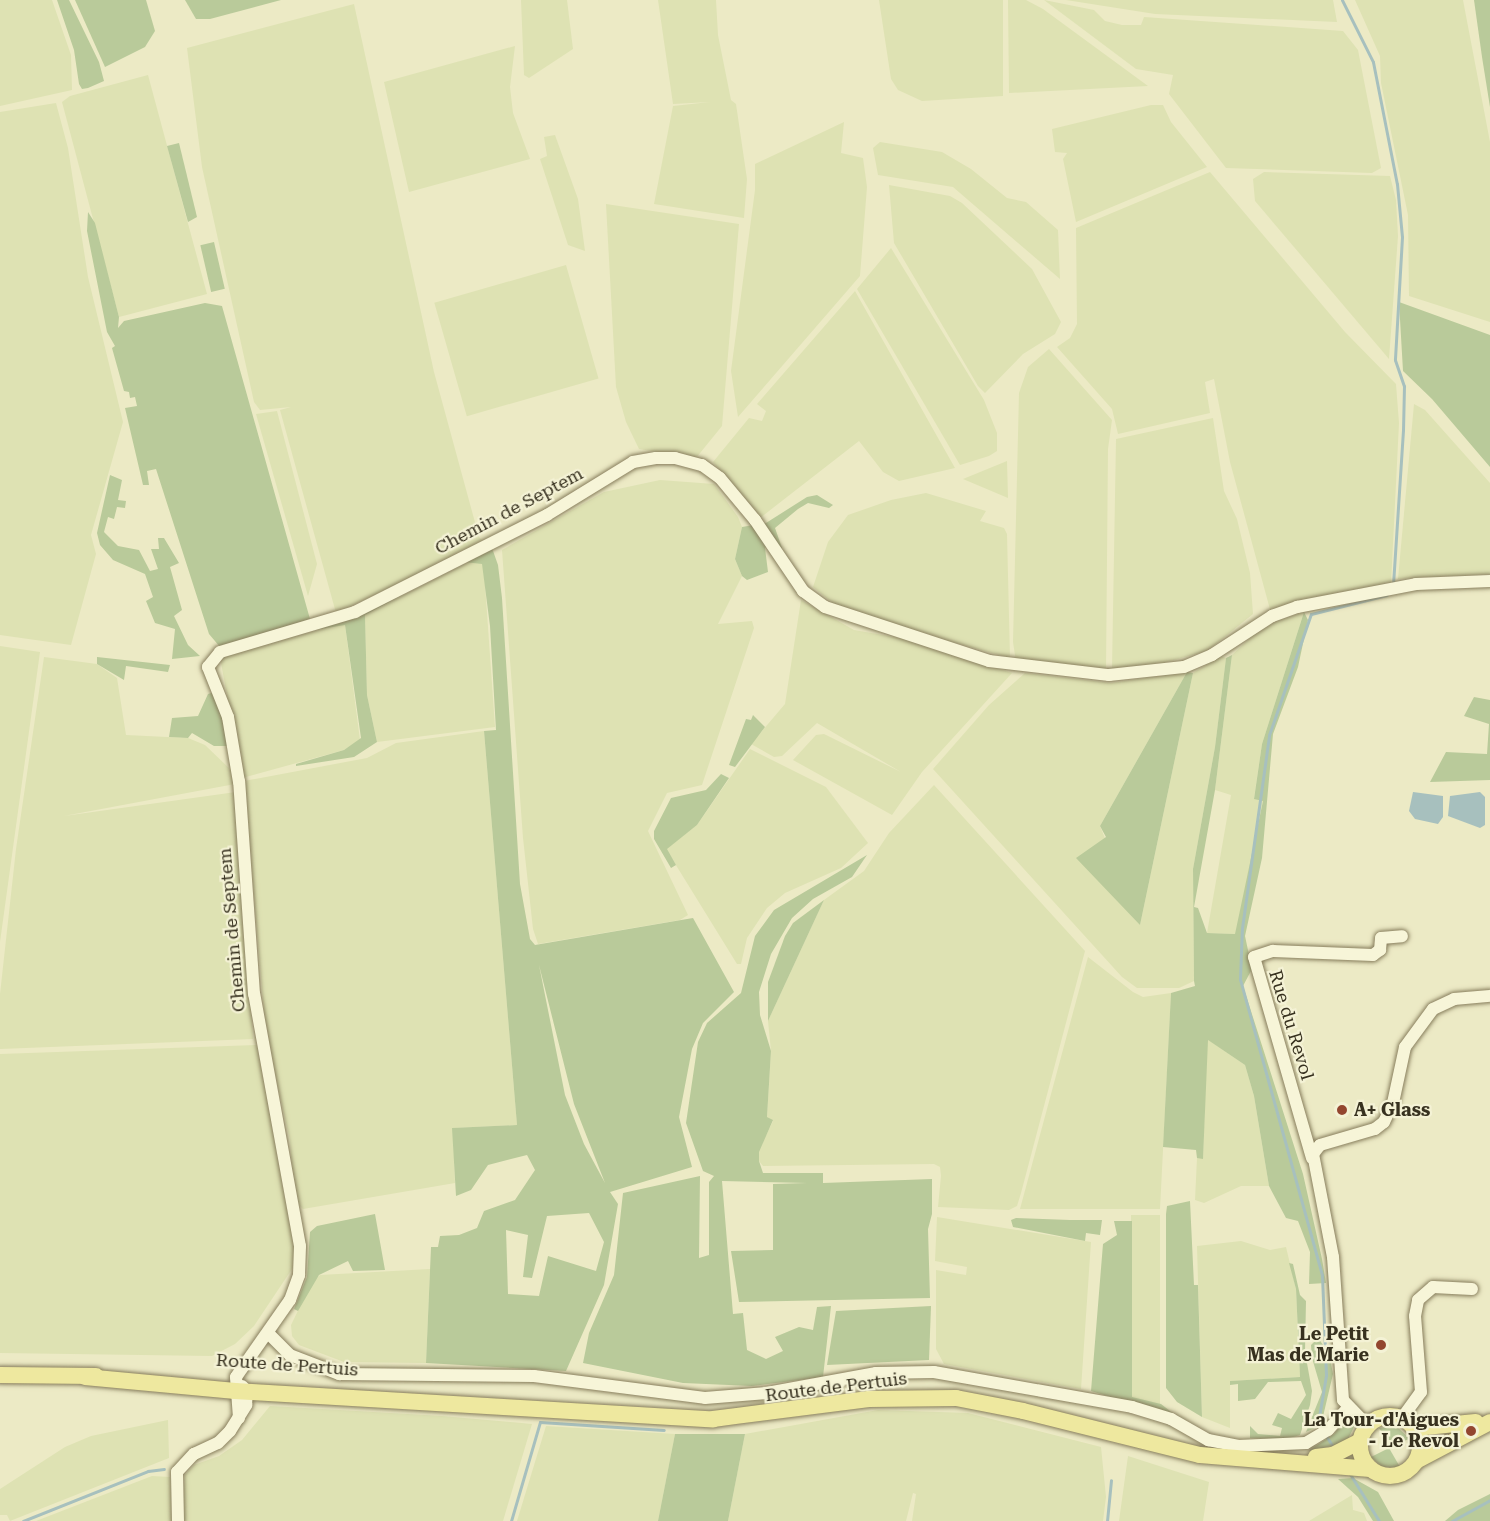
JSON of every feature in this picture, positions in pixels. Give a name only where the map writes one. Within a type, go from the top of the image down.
[{"type":"main road","name":"Route de Pertuis","points":[[0,1374],[85,1377],[712,1419],[869,1400],[936,1397],[1023,1411],[1190,1454],[1370,1469]]},
{"type":"main road","points":[[1387,1416],[1408,1423],[1443,1428],[1490,1420],[1418,1460],[1396,1477],[1370,1469],[1364,1461],[1360,1442],[1368,1426],[1387,1416]]},
{"type":"main road","points":[[1408,1423],[1421,1443],[1418,1460]]},
{"type":"main road","name":"Route de Pertuis","points":[[1293,1461],[1333,1455],[1360,1442]]},
{"type":"street","name":"Chemin de Septem","points":[[239,1387],[297,1286],[300,1246],[254,994],[239,782],[228,717],[208,667],[220,652],[355,612],[548,514],[633,462],[656,458],[675,458],[702,465],[720,478],[755,520],[803,591],[825,607],[989,662],[1109,675],[1184,667],[1212,655],[1272,616],[1297,607],[1407,585],[1490,581]]},
{"type":"street","name":"Rue du Revol","points":[[1312,1158],[1254,957],[1264,951],[1373,955],[1380,950],[1381,938],[1402,936]]},
{"type":"street","points":[[1368,1426],[1347,1409],[1341,1377],[1333,1257],[1312,1158],[1320,1145],[1375,1129],[1384,1122],[1393,1103],[1405,1047],[1433,1009],[1454,999],[1490,996]]},
{"type":"street","points":[[1408,1423],[1421,1392],[1414,1316],[1418,1300],[1433,1287],[1472,1289]]},
{"type":"street","points":[[268,1334],[290,1355],[339,1374],[534,1376],[705,1398],[767,1393],[886,1372],[934,1372],[1132,1407],[1171,1419],[1208,1440],[1238,1446],[1306,1443],[1328,1430],[1347,1409]]},
{"type":"street","points":[[178,1521],[175,1486],[180,1467],[194,1454],[225,1438],[239,1418],[239,1387]]},
{"type":"green space","points":[[0,0],[52,0],[71,55],[72,90],[0,106]]},
{"type":"green space","points":[[57,0],[69,0],[99,62],[104,81],[82,89],[79,84],[74,50]]},
{"type":"green space","points":[[75,0],[146,0],[155,31],[145,47],[105,67]]},
{"type":"green space","points":[[185,0],[281,0],[210,19],[196,19]]},
{"type":"green space","points":[[521,0],[567,0],[573,49],[529,78],[524,75]]},
{"type":"green space","points":[[658,0],[716,0],[718,35],[731,100],[736,104],[747,179],[744,218],[654,204],[673,106],[710,102],[673,104]]},
{"type":"green space","points":[[879,0],[1003,0],[1003,96],[922,101],[898,90],[891,79]]},
{"type":"green space","points":[[1008,0],[1026,0],[1043,9],[1148,86],[1009,93]]},
{"type":"green space","points":[[1044,0],[1094,10],[1105,21],[1122,25],[1141,25],[1144,17],[1343,31],[1358,50],[1381,168],[1372,173],[1226,168],[1169,94],[1173,75],[1136,69]]},
{"type":"green space","points":[[1066,0],[1333,0],[1337,22],[1155,14]]},
{"type":"green space","points":[[1355,0],[1463,0],[1490,142],[1490,322],[1409,296],[1408,215],[1381,83],[1380,56]]},
{"type":"green space","points":[[1474,0],[1490,0],[1490,107],[1482,57]]},
{"type":"green space","points":[[354,4],[434,372],[479,537],[485,543],[336,613],[280,410],[291,407],[260,410],[254,402],[202,167],[187,48]]},
{"type":"green space","points":[[515,46],[510,87],[513,113],[530,159],[409,192],[384,82]]},
{"type":"green space","points":[[148,75],[207,294],[119,317],[62,102],[70,96]]},
{"type":"green space","points":[[56,103],[68,148],[88,277],[123,422],[91,535],[96,554],[71,645],[0,635],[0,112]]},
{"type":"green space","points":[[1151,105],[1163,105],[1171,122],[1207,167],[1076,222],[1063,159],[1067,153],[1055,152],[1052,129]]},
{"type":"green space","points":[[844,122],[841,153],[863,158],[867,187],[860,276],[738,417],[731,371],[755,190],[755,164]]},
{"type":"green space","points":[[555,135],[578,199],[585,251],[568,245],[540,159],[547,156],[544,137]]},
{"type":"green space","points":[[880,142],[942,152],[971,169],[1007,198],[1026,202],[1058,230],[1060,279],[953,187],[878,175],[873,148]]},
{"type":"green space","points":[[179,143],[197,217],[188,222],[167,146]]},
{"type":"green space","points":[[1210,172],[1345,332],[1396,384],[1399,423],[1391,584],[1271,613],[1230,462],[1214,379],[1205,382],[1210,413],[1118,434],[1112,409],[1057,347],[1070,338],[1077,324],[1076,228]]},
{"type":"green space","points":[[1264,172],[1390,176],[1396,200],[1398,236],[1389,359],[1255,201],[1253,179]]},
{"type":"green space","points":[[889,185],[950,196],[962,203],[1032,269],[1061,322],[1055,334],[1023,354],[985,393],[978,386],[894,243]]},
{"type":"green space","points":[[606,204],[739,224],[722,426],[696,458],[639,449],[626,422],[616,387]]},
{"type":"green space","points":[[88,212],[95,223],[119,317],[118,328],[124,321],[205,303],[222,306],[310,619],[220,647],[209,634],[156,469],[147,471],[149,485],[143,485],[125,408],[137,406],[135,397],[130,398],[129,392],[124,391],[112,348],[115,346],[107,332],[87,231]]},
{"type":"green space","points":[[214,242],[225,289],[211,292],[200,245]]},
{"type":"green space","points":[[891,248],[984,400],[997,433],[997,451],[989,456],[960,465],[857,289]]},
{"type":"green space","points":[[566,265],[599,378],[467,416],[434,303]]},
{"type":"green space","points":[[855,291],[955,468],[899,481],[883,472],[859,441],[760,518],[713,462],[749,418],[762,421],[766,411],[757,404]]},
{"type":"green space","points":[[1399,302],[1490,335],[1490,467],[1432,399],[1403,371]]},
{"type":"green space","points":[[1049,349],[1112,420],[1108,449],[1106,671],[1016,662],[1013,642],[1019,393],[1028,367]]},
{"type":"green space","points":[[1414,404],[1425,410],[1490,483],[1490,574],[1398,579]]},
{"type":"green space","points":[[277,411],[317,564],[308,596],[256,414]]},
{"type":"green space","points":[[1213,418],[1224,491],[1237,519],[1250,573],[1253,614],[1207,651],[1152,666],[1112,669],[1116,439]]},
{"type":"green space","points":[[1007,461],[1008,498],[963,479]]},
{"type":"green space","points":[[110,475],[122,480],[118,500],[126,501],[125,508],[117,507],[114,519],[108,517],[104,532],[118,546],[139,550],[150,571],[158,569],[151,549],[159,549],[158,538],[164,538],[179,563],[170,567],[182,610],[174,616],[188,645],[200,656],[172,659],[175,629],[155,623],[146,601],[153,597],[145,574],[113,560],[100,545],[97,533]]},
{"type":"green space","points":[[660,480],[714,484],[738,517],[742,527],[735,559],[742,576],[718,624],[752,621],[754,628],[702,785],[667,793],[648,831],[688,915],[680,920],[538,944],[533,929],[523,838],[502,550],[604,492]]},
{"type":"green space","points":[[926,493],[986,511],[980,521],[1004,528],[1007,534],[1010,658],[844,612],[813,587],[828,542],[848,515],[891,500]]},
{"type":"green space","points":[[817,495],[833,505],[829,508],[808,503],[798,509],[775,528],[782,548],[779,551],[771,542],[765,548],[768,572],[747,580],[742,576],[735,559],[742,527],[766,523],[807,497]]},
{"type":"green space","points":[[492,548],[498,565],[502,598],[520,884],[530,939],[535,945],[693,918],[734,992],[703,1023],[692,1049],[679,1117],[692,1167],[610,1192],[618,1204],[604,1285],[566,1371],[426,1363],[431,1247],[438,1247],[440,1236],[459,1235],[477,1228],[484,1211],[515,1200],[535,1170],[527,1155],[488,1165],[471,1190],[456,1196],[452,1128],[517,1125],[484,731],[496,730],[490,626],[482,564],[464,562],[365,615],[367,695],[377,742],[354,757],[296,766],[296,764],[344,750],[361,738],[345,625],[308,631]],"holes":[[[539,965],[574,1104],[605,1183],[584,1144],[565,1095]],[[589,1213],[604,1242],[596,1271],[548,1256],[539,1296],[508,1294],[506,1230],[528,1235],[523,1277],[532,1278],[547,1216]]]},
{"type":"green space","points":[[472,560],[482,564],[484,570],[495,727],[377,742],[367,695],[365,615]]},
{"type":"green space","points":[[801,600],[854,630],[900,638],[1012,673],[922,772],[892,815],[793,760],[816,735],[824,734],[901,772],[817,723],[782,756],[774,757],[751,744],[785,704]]},
{"type":"green space","points":[[1304,612],[1262,744],[1254,798],[1263,801],[1236,934],[1207,933],[1231,795],[1215,790],[1232,655],[1264,625]]},
{"type":"green space","points":[[1304,612],[1308,620],[1298,667],[1273,734],[1262,858],[1245,936],[1252,969],[1243,986],[1303,1174],[1322,1259],[1326,1283],[1309,1284],[1310,1252],[1298,1221],[1286,1218],[1269,1186],[1254,1096],[1245,1065],[1208,1040],[1203,1159],[1197,1158],[1196,1150],[1163,1147],[1171,993],[1195,986],[1193,869],[1215,747],[1226,658],[1232,655],[1215,790],[1194,907],[1198,908],[1207,933],[1235,934],[1263,801],[1254,799],[1262,744]]},
{"type":"green space","points":[[340,624],[345,625],[360,740],[344,750],[242,778],[220,657]]},
{"type":"green space","points":[[0,646],[40,652],[0,942]]},
{"type":"green space","points":[[1221,656],[1226,658],[1215,747],[1193,869],[1194,981],[1179,988],[1137,988],[1122,977],[933,769],[989,705],[1025,673],[1111,683],[1187,672],[1100,826],[1140,925],[1193,673]]},
{"type":"green space","points":[[44,657],[97,664],[117,678],[126,735],[188,738],[205,745],[231,770],[235,784],[64,816],[236,792],[253,1039],[0,1049],[0,994],[16,849]]},
{"type":"green space","points":[[97,657],[170,665],[168,672],[126,666],[124,680],[97,664]]},
{"type":"green space","points":[[1187,672],[1193,673],[1140,925],[1076,858],[1106,837],[1100,826]]},
{"type":"green space","points":[[215,692],[230,746],[214,746],[192,733],[188,738],[169,737],[172,718],[198,716],[208,694]]},
{"type":"green space","points":[[1474,697],[1490,700],[1490,780],[1430,782],[1446,752],[1487,754],[1489,724],[1464,716]]},
{"type":"green space","points":[[753,715],[765,727],[735,767],[729,765],[746,719],[751,720]]},
{"type":"green space","points":[[484,731],[517,1125],[453,1128],[455,1183],[303,1209],[294,1200],[290,1140],[266,1034],[244,781],[367,758],[396,743]]},
{"type":"green space","points":[[750,749],[826,787],[868,843],[841,868],[785,893],[767,908],[747,938],[741,964],[737,964],[666,849],[697,825]]},
{"type":"green space","points":[[721,774],[729,778],[697,825],[667,849],[676,865],[671,868],[654,839],[654,831],[671,798],[706,790]]},
{"type":"green space","points":[[934,785],[1085,951],[1021,1193],[1017,1206],[1009,1210],[938,1207],[941,1176],[940,1167],[934,1164],[763,1166],[759,1161],[758,1152],[773,1121],[767,1117],[771,1051],[768,1021],[824,900],[864,871],[889,833]]},
{"type":"green space","points":[[867,855],[852,877],[813,899],[792,918],[771,954],[759,992],[760,1015],[771,1051],[767,1117],[773,1120],[759,1152],[759,1161],[763,1173],[823,1173],[823,1183],[932,1179],[932,1214],[928,1229],[930,1298],[739,1302],[731,1251],[773,1250],[773,1184],[807,1183],[722,1181],[733,1314],[743,1313],[747,1350],[766,1359],[783,1351],[775,1337],[799,1327],[813,1330],[817,1307],[831,1306],[823,1377],[752,1386],[683,1383],[583,1363],[589,1333],[614,1275],[623,1193],[700,1176],[699,1258],[709,1255],[709,1182],[714,1176],[703,1171],[686,1123],[698,1042],[707,1023],[741,993],[755,936],[774,910]]},
{"type":"green space","points":[[824,900],[768,1021],[768,982],[785,936],[793,923]]},
{"type":"green space","points":[[1088,957],[1133,992],[1143,997],[1171,993],[1160,1209],[1020,1209]]},
{"type":"green space","points":[[1207,1039],[1245,1065],[1254,1096],[1269,1186],[1241,1186],[1204,1203],[1195,1200],[1197,1158],[1203,1158]]},
{"type":"green space","points":[[257,1045],[294,1242],[294,1266],[254,1326],[235,1344],[212,1356],[0,1353],[0,1054]]},
{"type":"green space","points":[[1190,1201],[1194,1285],[1198,1285],[1202,1417],[1177,1402],[1166,1388],[1167,1206]]},
{"type":"green space","points":[[375,1214],[385,1270],[353,1271],[348,1261],[319,1275],[298,1311],[294,1309],[307,1277],[310,1232],[317,1226]]},
{"type":"green space","points":[[1131,1215],[1160,1215],[1160,1404],[1131,1404]]},
{"type":"green space","points":[[937,1217],[1091,1242],[1081,1389],[944,1364],[936,1349],[936,1270],[966,1275],[967,1267],[935,1261]]},
{"type":"green space","points":[[1016,1218],[1102,1220],[1100,1235],[1086,1233],[1085,1241],[1013,1227],[1011,1220]]},
{"type":"green space","points":[[1114,1221],[1132,1221],[1132,1397],[1161,1404],[1179,1418],[1091,1391],[1103,1244],[1117,1235]]},
{"type":"green space","points":[[1241,1241],[1270,1250],[1286,1247],[1296,1289],[1300,1377],[1230,1381],[1230,1428],[1202,1417],[1197,1246]]},
{"type":"green space","points":[[1289,1263],[1293,1264],[1300,1295],[1306,1301],[1305,1352],[1312,1391],[1310,1405],[1300,1435],[1283,1440],[1250,1438],[1250,1426],[1258,1434],[1280,1436],[1282,1428],[1272,1425],[1278,1413],[1291,1419],[1306,1395],[1301,1381],[1268,1382],[1255,1399],[1238,1401],[1238,1384],[1230,1385],[1230,1381],[1300,1377],[1296,1289]]},
{"type":"green space","points":[[430,1269],[426,1363],[344,1362],[299,1345],[292,1336],[291,1325],[312,1282],[320,1275]]},
{"type":"green space","points":[[931,1306],[929,1360],[827,1365],[836,1311]]},
{"type":"green space","points":[[1318,1338],[1329,1353],[1333,1374],[1321,1425],[1306,1432],[1322,1392],[1312,1358],[1311,1345]]},
{"type":"green space","points":[[270,1406],[442,1416],[532,1424],[503,1521],[181,1521],[185,1475],[194,1465],[219,1456],[242,1440]]},
{"type":"green space","points":[[878,1410],[968,1413],[1101,1447],[1106,1497],[1103,1521],[912,1521],[916,1494],[913,1493],[906,1521],[728,1521],[745,1434]]},
{"type":"green space","points":[[1346,1419],[1355,1425],[1346,1443],[1308,1451],[1334,1434]]},
{"type":"green space","points":[[168,1420],[169,1458],[10,1521],[7,1515],[0,1515],[0,1489],[65,1447],[91,1436]]},
{"type":"green space","points":[[546,1426],[675,1434],[658,1521],[517,1521]]},
{"type":"green space","points":[[1396,1426],[1410,1439],[1390,1445],[1379,1428]]},
{"type":"green space","points":[[675,1434],[745,1434],[728,1521],[658,1521]]},
{"type":"green space","points":[[1389,1448],[1400,1467],[1382,1467],[1371,1457]]},
{"type":"green space","points":[[1128,1456],[1209,1482],[1203,1521],[1119,1521]]},
{"type":"green space","points":[[152,1476],[170,1477],[172,1521],[36,1521]]},
{"type":"green space","points":[[1353,1478],[1378,1492],[1394,1521],[1373,1521],[1358,1497],[1338,1479]]},
{"type":"green space","points":[[1490,1494],[1490,1521],[1445,1521],[1458,1510]]},
{"type":"green space","points":[[1352,1495],[1353,1510],[1364,1513],[1367,1521],[1309,1521]]},
{"type":"water","points":[[1413,792],[1443,796],[1443,817],[1438,824],[1415,819],[1409,811]]},
{"type":"water","points":[[1480,792],[1485,797],[1485,825],[1480,828],[1448,816],[1450,796]]},
{"type":"waterway","points":[[1342,0],[1373,62],[1397,184],[1402,237],[1395,360],[1404,386],[1403,430],[1393,585]]},
{"type":"waterway","points":[[1323,1430],[1318,1423],[1326,1375],[1322,1275],[1240,979],[1242,928],[1269,735],[1311,614],[1387,595]]},
{"type":"waterway","points":[[511,1521],[540,1422],[664,1430]]},
{"type":"waterway","points":[[1326,1436],[1334,1448]]},
{"type":"waterway","points":[[23,1521],[148,1471],[164,1469]]},
{"type":"waterway","points":[[1350,1474],[1379,1521]]},
{"type":"waterway","points":[[1107,1521],[1111,1480]]},
{"type":"waterway","points":[[1452,1521],[1490,1500]]},
{"type":"place","name":"A+ Glass","points":[[1342,1110]]},
{"type":"place","name":"Le Petit Mas de Marie","points":[[1381,1345]]},
{"type":"place","name":"La Tour-d'Aigues - Le Revol","points":[[1471,1431]]}]
